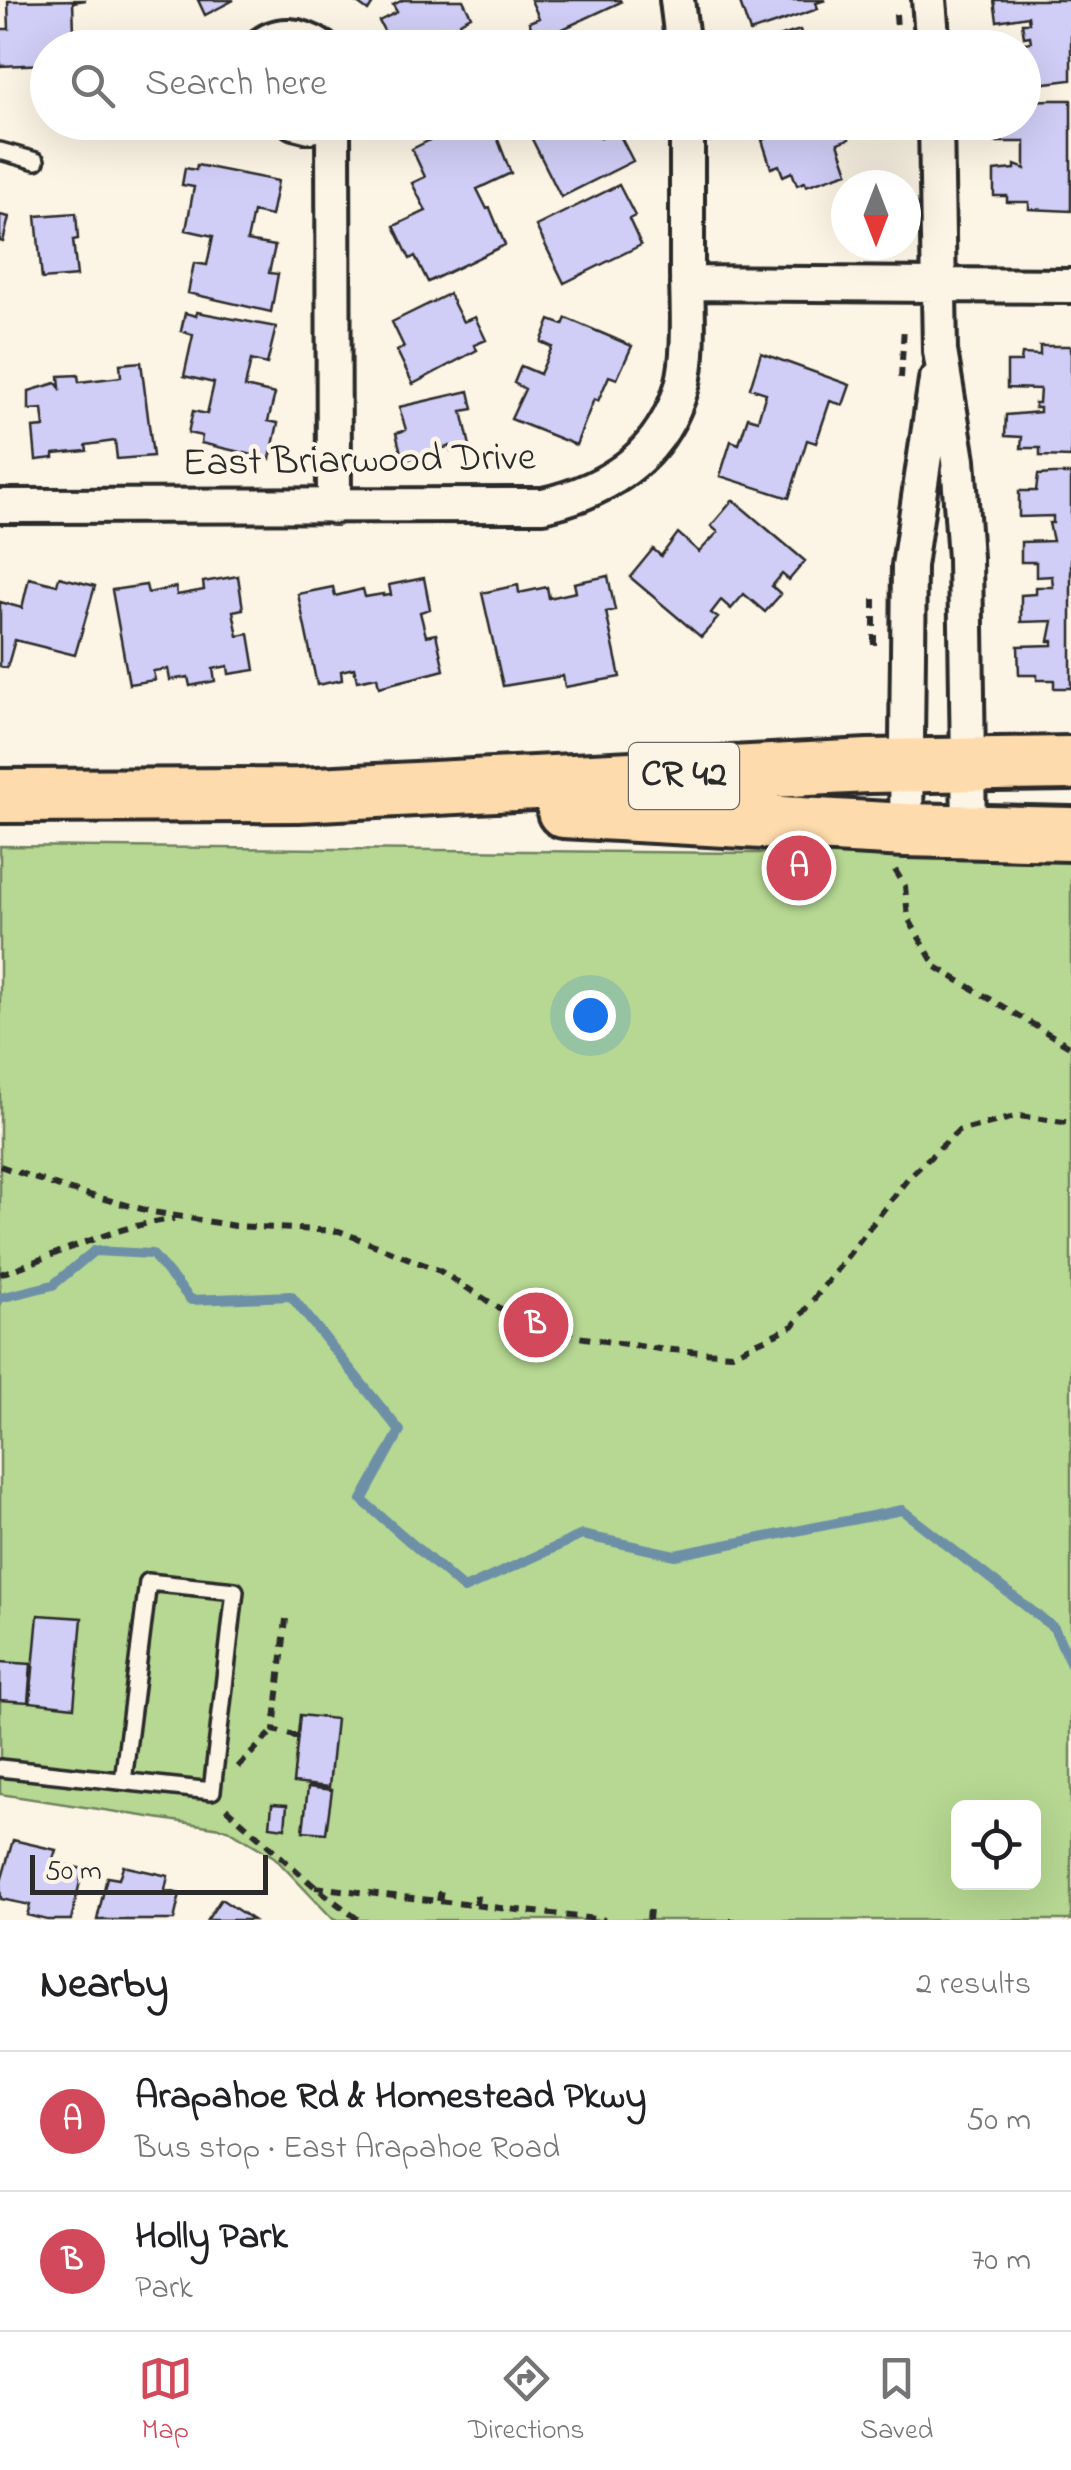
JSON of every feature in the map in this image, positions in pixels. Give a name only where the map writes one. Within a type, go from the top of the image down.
[{"type":"main road","name":"CR 42","points":[[0,796],[298,795],[906,766],[1071,763]]},
{"type":"main road","name":"CR 42","points":[[298,795],[893,846],[969,832],[1071,834]]},
{"type":"street","points":[[677,0],[681,30]]},
{"type":"street","points":[[929,0],[932,30]]},
{"type":"street","points":[[332,140],[334,507]]},
{"type":"street","name":"East Briarwood Drive","points":[[0,506],[543,505],[580,497],[621,475],[651,445],[669,418],[682,385],[687,140]]},
{"type":"street","points":[[936,140],[940,351],[958,460],[964,558],[969,832]]},
{"type":"street","points":[[687,283],[1071,286]]},
{"type":"street","points":[[893,846],[906,766],[909,566],[940,351]]},
{"type":"lane","points":[[0,151],[36,161]]},
{"type":"lane","points":[[0,1768],[212,1791],[235,1592],[148,1582],[124,1781]]},
{"type":"path","points":[[893,846],[894,869],[905,886],[908,918],[936,967],[1071,1048]]},
{"type":"path","points":[[0,1166],[63,1188],[185,1217],[235,1226],[339,1232],[440,1271],[499,1308],[578,1337],[659,1349],[732,1354],[793,1326],[909,1177],[958,1131],[1019,1116],[1071,1123]]},
{"type":"path","points":[[0,1274],[113,1232],[185,1217]]},
{"type":"path","points":[[286,1619],[274,1730],[212,1791],[220,1803],[315,1887],[359,1920]]},
{"type":"path","points":[[274,1730],[298,1737]]},
{"type":"path","points":[[439,1900],[442,1884]]},
{"type":"path","points":[[315,1887],[605,1920]]},
{"type":"path","points":[[476,1905],[478,1888]]},
{"type":"path","points":[[649,1920],[650,1908]]},
{"type":"green space","points":[[0,846],[1071,856],[1071,1920],[334,1920],[274,1857],[227,1829],[0,1794]]},
{"type":"building","points":[[86,0],[73,2],[74,30],[30,30],[30,65],[0,66],[0,29],[9,29],[8,1]]},
{"type":"building","points":[[198,0],[234,0],[205,15]]},
{"type":"building","points":[[353,0],[375,0],[368,11]]},
{"type":"building","points":[[403,0],[463,0],[471,16],[460,22],[463,30],[384,30],[379,21],[397,12],[393,5]]},
{"type":"building","points":[[531,0],[621,2],[561,30],[532,30],[529,22],[539,18]]},
{"type":"building","points":[[739,0],[826,0],[816,3],[818,9],[749,30]]},
{"type":"building","points":[[994,0],[1071,0],[1071,80],[1041,84],[1041,30],[1023,30],[1022,23],[1029,23],[1028,16],[997,21]]},
{"type":"building","points":[[1071,100],[1071,211],[1029,209],[1029,202],[1007,202],[1007,196],[994,196],[994,171],[1015,169],[1015,165],[1025,169],[1025,142],[996,140],[1041,140],[1041,101]]},
{"type":"building","points":[[430,140],[498,140],[511,173],[477,189],[487,209],[490,208],[505,245],[428,282],[415,256],[410,259],[394,226],[426,211],[412,183],[425,177],[412,149]]},
{"type":"building","points":[[532,140],[622,140],[633,161],[561,197]]},
{"type":"building","points":[[762,140],[846,140],[838,143],[847,170],[831,170],[831,178],[797,185],[792,172],[783,176],[779,165],[771,168]]},
{"type":"building","points":[[197,165],[278,181],[271,216],[253,212],[247,241],[275,246],[269,273],[278,274],[271,312],[188,293],[194,263],[207,265],[213,236],[186,230],[194,187],[182,185],[185,168],[196,170]]},
{"type":"building","points":[[619,185],[635,216],[629,219],[641,245],[564,283],[536,226]]},
{"type":"building","points":[[76,213],[78,239],[73,240],[77,276],[42,279],[36,216]]},
{"type":"building","points":[[0,215],[9,217],[3,242],[0,241]]},
{"type":"building","points":[[449,294],[463,322],[475,317],[486,340],[474,345],[477,350],[413,384],[397,351],[404,347],[392,322]]},
{"type":"building","points":[[197,312],[276,327],[267,364],[251,360],[245,387],[275,394],[268,421],[278,423],[270,459],[201,443],[202,436],[188,433],[193,411],[207,414],[214,383],[184,376],[193,335],[181,331],[185,313],[196,316]]},
{"type":"building","points":[[566,318],[632,346],[617,379],[609,376],[598,401],[594,399],[576,445],[511,419],[525,389],[514,383],[521,366],[540,374],[552,347],[541,342],[550,320],[563,325]]},
{"type":"building","points":[[1040,346],[1071,346],[1071,457],[1040,456],[1040,448],[1021,448],[1022,437],[1005,436],[1006,415],[1040,412],[1035,403],[1039,403],[1040,389],[1007,388],[1007,362],[1021,362],[1022,354],[1040,355]]},
{"type":"building","points":[[761,353],[850,385],[843,405],[830,401],[816,443],[807,440],[789,498],[720,476],[731,441],[739,444],[748,417],[758,420],[766,393],[750,388]]},
{"type":"building","points":[[141,362],[153,456],[117,459],[115,441],[86,445],[87,451],[36,460],[33,428],[44,427],[42,409],[29,410],[29,391],[56,383],[60,388],[59,376],[78,375],[79,382],[121,377],[120,364]]},
{"type":"building","points":[[469,391],[473,409],[462,411],[470,446],[451,451],[450,446],[403,461],[396,433],[406,430],[399,407]]},
{"type":"building","points":[[1071,474],[1071,688],[1054,688],[1054,680],[1019,675],[1018,646],[1053,645],[1049,641],[1053,621],[1021,622],[1021,595],[1036,594],[1036,587],[1053,587],[1052,576],[1036,577],[1036,562],[1021,562],[1021,542],[1053,541],[1049,523],[1053,523],[1053,516],[1019,517],[1019,491],[1036,491],[1038,475]]},
{"type":"building","points":[[733,500],[805,561],[789,580],[782,574],[772,586],[781,594],[765,612],[744,594],[731,609],[721,600],[711,613],[718,618],[701,637],[630,577],[653,549],[661,556],[678,533],[699,552],[718,532],[711,526]]},
{"type":"building","points":[[238,576],[243,609],[233,611],[238,636],[249,634],[255,670],[229,674],[228,666],[213,669],[215,681],[190,686],[188,677],[170,680],[168,669],[153,671],[155,680],[129,684],[112,590],[146,585],[148,593],[176,587],[177,595],[204,590],[203,582]]},
{"type":"building","points":[[608,576],[615,610],[606,612],[620,677],[565,687],[563,676],[503,686],[482,593],[518,585],[519,593],[547,587],[549,598],[576,592],[574,583]]},
{"type":"building","points":[[59,577],[95,586],[75,655],[15,640],[7,668],[0,666],[0,602],[22,608],[29,578],[57,585]]},
{"type":"building","points":[[424,578],[430,609],[420,612],[426,636],[436,634],[444,670],[379,687],[377,677],[357,681],[354,668],[341,671],[342,680],[317,685],[298,594],[333,587],[335,596],[363,589],[365,597],[391,595],[389,585]]},
{"type":"building","points":[[38,1615],[82,1618],[74,1707],[30,1702]]},
{"type":"building","points":[[0,1662],[31,1664],[28,1702],[0,1700]]},
{"type":"building","points":[[300,1715],[336,1719],[329,1787],[293,1783]]},
{"type":"building","points":[[308,1787],[332,1790],[326,1833],[303,1831]]},
{"type":"building","points":[[272,1804],[287,1805],[285,1828],[270,1826]]},
{"type":"building","points":[[13,1840],[56,1850],[52,1862],[83,1869],[71,1920],[27,1915],[30,1905],[1,1899],[0,1885]]},
{"type":"building","points":[[123,1866],[168,1876],[165,1890],[180,1894],[174,1920],[97,1920],[107,1877],[119,1879]]},
{"type":"building","points":[[221,1899],[253,1920],[207,1920]]},
{"type":"waterway","points":[[0,1298],[53,1285],[94,1251],[152,1254],[191,1300],[291,1296],[400,1431],[362,1500],[464,1589],[582,1535],[675,1555],[902,1510],[1054,1628],[1071,1664]]},
{"type":"place","name":"Arapahoe Rd & Homestead Pkwy","points":[[799,868]]},
{"type":"place","name":"Holly Park","points":[[536,1325]]}]
